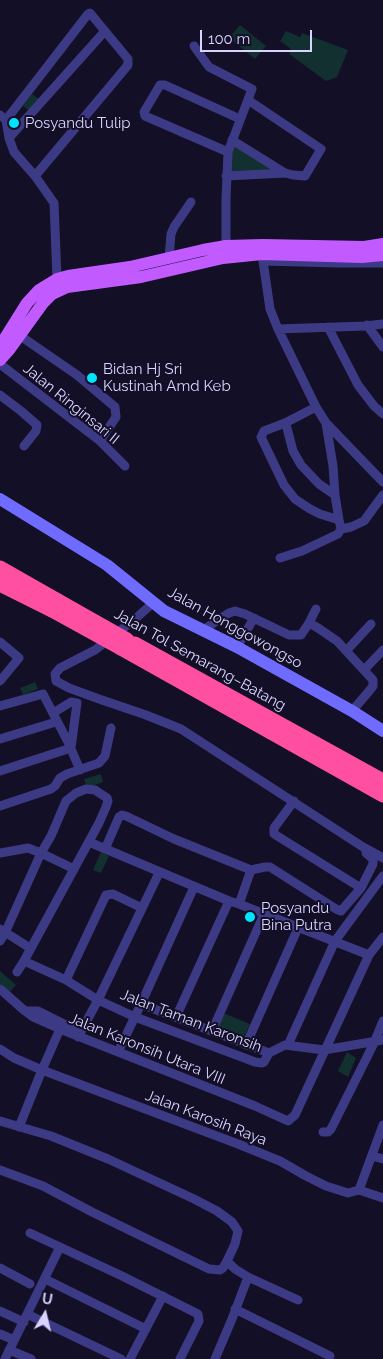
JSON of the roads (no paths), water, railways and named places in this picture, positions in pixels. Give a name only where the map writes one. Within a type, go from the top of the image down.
[{"type":"highway","name":"Jalan Tol Semarang–Batang","points":[[0,568],[55,606],[383,781]]},
{"type":"highway","name":"Jalan Tol Semarang–Batang","points":[[0,584],[55,606]]},
{"type":"highway","name":"Jalan Tol Semarang–Batang","points":[[124,644],[383,795]]},
{"type":"main road","points":[[0,362],[19,335],[35,304],[39,290],[57,279],[130,267],[169,258],[222,258],[383,244]]},
{"type":"main road","points":[[0,346],[35,304],[67,287],[141,277],[226,246],[263,253],[362,257],[383,255]]},
{"type":"street","points":[[35,176],[128,65],[128,59],[90,13],[3,117],[14,152],[35,176],[54,203],[57,279]]},
{"type":"street","points":[[9,138],[105,31]]},
{"type":"street","points":[[194,46],[209,66],[252,89],[228,152],[226,246]]},
{"type":"street","points":[[228,152],[145,116],[144,112],[160,85],[164,85],[240,119]]},
{"type":"street","points":[[226,176],[285,174],[305,176],[321,149],[248,100]]},
{"type":"street","points":[[232,140],[285,174]]},
{"type":"street","points":[[169,258],[171,234],[191,202]]},
{"type":"street","points":[[383,263],[263,253],[270,309],[316,407],[326,424],[383,482]]},
{"type":"street","points":[[278,329],[383,324]]},
{"type":"street","points":[[367,325],[383,348]]},
{"type":"street","points":[[328,328],[365,396],[383,414]]},
{"type":"street","points":[[19,335],[77,375],[115,407],[116,417],[100,441]]},
{"type":"street","name":"Jalan Ringinsari II","points":[[0,362],[100,441],[125,466]]},
{"type":"street","points":[[0,395],[37,425],[36,431],[24,446]]},
{"type":"street","points":[[316,407],[264,432],[261,437],[284,485],[295,499],[310,509],[340,524],[351,526],[364,521],[383,495]]},
{"type":"street","points":[[280,558],[302,551],[338,534],[340,524],[326,424]]},
{"type":"street","points":[[287,428],[293,451],[301,466],[318,484],[335,495]]},
{"type":"street","name":"Jalan Honggowongso","points":[[0,499],[107,565],[153,602],[174,616],[237,647],[352,711],[383,731]]},
{"type":"street","points":[[105,849],[117,820],[122,816],[251,870],[270,867],[340,911],[361,888],[374,861],[372,857],[181,729],[146,714],[69,688],[56,681],[55,674],[60,668],[95,650],[135,619],[153,602]]},
{"type":"street","points":[[203,630],[235,611],[289,635],[301,634],[305,631],[316,608]]},
{"type":"street","points":[[237,647],[254,618]]},
{"type":"street","points":[[309,623],[336,641],[373,680],[372,686],[352,711]]},
{"type":"street","points":[[346,650],[371,624]]},
{"type":"street","points":[[0,642],[19,658],[0,681]]},
{"type":"street","points":[[364,670],[383,650]]},
{"type":"street","points":[[0,706],[43,694],[71,748],[80,770]]},
{"type":"street","points":[[0,739],[55,717],[71,702],[75,702],[71,748]]},
{"type":"street","points":[[0,806],[51,789],[63,776],[96,765],[102,761],[105,756],[111,728]]},
{"type":"street","points":[[0,771],[71,748]]},
{"type":"street","points":[[17,972],[99,823],[108,801],[99,792],[86,790],[76,793],[66,801],[51,836],[2,934],[30,948]]},
{"type":"street","points":[[293,803],[383,858]]},
{"type":"street","points":[[293,803],[274,828],[274,834],[361,888]]},
{"type":"street","points":[[89,842],[159,873],[368,955]]},
{"type":"street","points":[[0,853],[23,848],[32,849],[74,869]]},
{"type":"street","points":[[238,904],[251,870]]},
{"type":"street","points":[[25,1011],[38,1011],[79,1034],[98,1000],[159,873]]},
{"type":"street","points":[[378,1041],[324,1050],[288,1045],[335,941],[383,876]]},
{"type":"street","points":[[118,1052],[194,887]]},
{"type":"street","points":[[66,980],[106,895],[112,894],[142,908]]},
{"type":"street","points":[[176,1017],[229,901]]},
{"type":"street","points":[[212,1031],[264,914]]},
{"type":"street","points":[[246,1045],[298,928]]},
{"type":"street","points":[[324,1050],[368,955],[383,937]]},
{"type":"street","name":"Jalan Taman Karonsih","points":[[24,961],[66,980],[98,1000],[135,1017],[256,1062],[264,1062],[269,1053],[288,1045]]},
{"type":"street","name":"Jalan Karonsih Utara VIII","points":[[0,989],[33,1017],[60,1029],[79,1034],[118,1052],[288,1121],[298,1108],[324,1050]]},
{"type":"street","name":"Jalan Taman Karonsih","points":[[141,1004],[269,1053]]},
{"type":"street","points":[[323,1132],[331,1130],[378,1041],[383,1021]]},
{"type":"street","points":[[19,1127],[60,1029]]},
{"type":"street","name":"Jalan Karosih Raya","points":[[0,1049],[14,1058],[42,1070],[280,1161],[334,1189],[348,1193],[359,1190],[383,1198]]},
{"type":"street","points":[[0,1121],[75,1145],[194,1199],[225,1216],[232,1222],[238,1231],[235,1244],[223,1268],[220,1270],[209,1269],[43,1186],[0,1170]]},
{"type":"street","points":[[359,1190],[383,1125]]},
{"type":"street","points":[[372,1156],[383,1159]]},
{"type":"street","points":[[30,1233],[198,1314],[199,1321],[180,1359]]},
{"type":"street","points":[[5,1359],[60,1247]]},
{"type":"street","points":[[227,1261],[235,1269],[248,1277],[298,1300]]},
{"type":"street","points":[[1,1270],[30,1284]]},
{"type":"street","points":[[215,1359],[248,1277]]},
{"type":"street","points":[[45,1278],[146,1329]]},
{"type":"street","points":[[130,1359],[163,1296]]},
{"type":"street","points":[[235,1309],[330,1356]]},
{"type":"street","points":[[0,1311],[26,1318],[121,1359]]},
{"type":"street","points":[[0,1334],[14,1340]]},
{"type":"street","points":[[9,1350],[31,1359]]},
{"type":"place","name":"Posyandu Tulip","points":[[14,123]]},
{"type":"place","name":"Bidan Hj Sri Kustinah Amd Keb","points":[[92,378]]},
{"type":"place","name":"Posyandu Bina Putra","points":[[250,917]]}]
